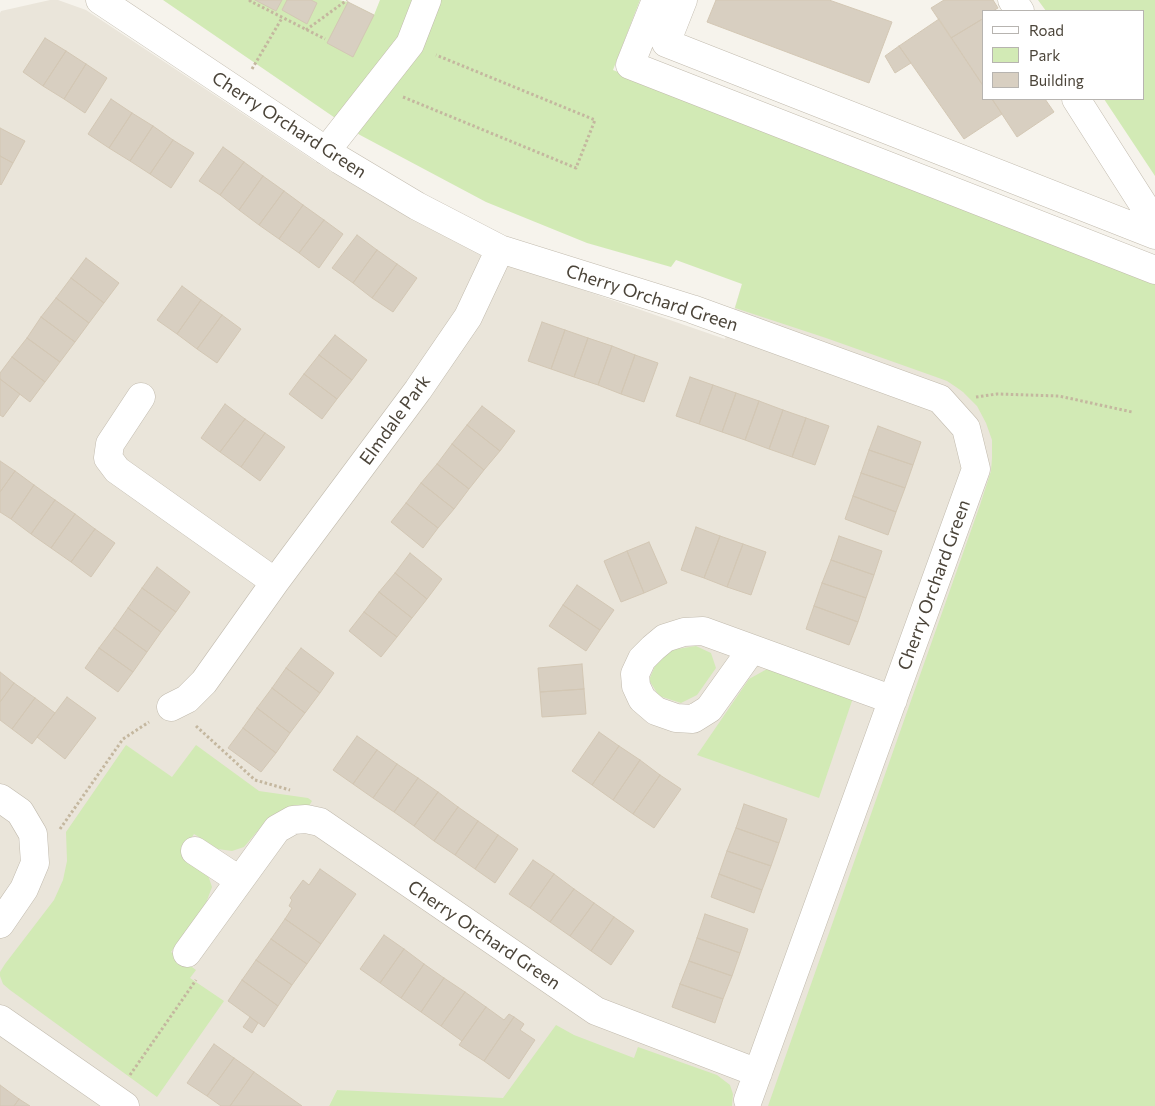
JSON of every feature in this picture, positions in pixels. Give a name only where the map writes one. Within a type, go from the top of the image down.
[{"type":"street","name":"Cherry Orchard Green","points":[[100,0],[326,151],[417,206],[500,249],[692,309],[940,399],[966,428],[976,469],[748,1100]]},
{"type":"street","points":[[326,151],[410,44],[428,0]]},
{"type":"street","points":[[656,0],[630,65],[1155,270]]},
{"type":"street","points":[[683,0],[666,43],[1155,235]]},
{"type":"street","points":[[1077,100],[1155,223]]},
{"type":"street","name":"Elmdale Park","points":[[171,707],[187,699],[204,682],[275,582],[429,374],[468,317],[500,249]]},
{"type":"street","points":[[141,397],[110,444],[108,458],[117,470],[275,582]]},
{"type":"street","points":[[752,649],[893,700]]},
{"type":"street","points":[[0,798],[20,812],[32,834],[35,863],[24,889],[0,924]]},
{"type":"street","name":"Cherry Orchard Green","points":[[193,964],[239,880],[277,829],[294,820],[306,819],[320,822],[596,1011],[758,1073]]},
{"type":"street","points":[[195,851],[239,880]]},
{"type":"street","points":[[0,1018],[119,1102]]},
{"type":"path","points":[[251,0],[325,39]]},
{"type":"path","points":[[306,30],[346,0]]},
{"type":"path","points":[[236,90],[256,64],[282,18]]},
{"type":"path","points":[[380,82],[405,99],[576,168],[595,120],[410,44]]},
{"type":"path","points":[[944,402],[997,394],[1060,396],[1132,412]]},
{"type":"path","points":[[32,834],[62,829],[123,739],[171,707],[195,725],[255,780],[296,792]]},
{"type":"path","points":[[119,1102],[193,964]]},
{"type":"shaded area","points":[[50,0],[58,0],[86,10],[328,170],[391,207],[454,239],[580,289],[725,339],[742,284],[1136,276],[803,1106],[502,1106],[337,1090],[329,1106],[0,1106],[0,13],[1,11]]},
{"type":"green space","points":[[163,0],[339,0],[348,2],[374,15],[380,0],[640,0],[613,70],[1155,284],[1155,1106],[768,1106],[991,471],[992,440],[977,406],[963,392],[947,381],[735,308],[742,284],[676,260],[671,267],[587,243],[486,202],[360,135]]},
{"type":"green space","points":[[1038,0],[1155,0],[1155,176],[1105,100],[1145,100],[1145,10],[1045,10]]},
{"type":"green space","points":[[696,646],[711,653],[716,668],[697,695],[681,703],[659,696],[649,680],[655,666],[671,650]]},
{"type":"green space","points":[[767,669],[853,698],[819,798],[697,755],[749,679]]},
{"type":"green space","points":[[126,745],[172,777],[196,745],[259,791],[308,798],[312,801],[309,806],[295,805],[280,811],[266,821],[244,847],[232,851],[218,849],[194,834],[181,853],[202,867],[208,875],[212,887],[206,903],[171,952],[196,970],[190,978],[224,1001],[157,1097],[10,990],[3,984],[0,976],[0,972],[5,964],[54,900],[63,880],[67,861],[66,832]]},
{"type":"green space","points":[[556,1025],[574,1035],[634,1058],[638,1047],[717,1075],[730,1085],[733,1094],[732,1106],[329,1106],[337,1090],[503,1098]]},
{"type":"building","points":[[255,0],[282,0],[276,11]]},
{"type":"building","points":[[287,0],[311,0],[317,3],[307,24],[282,10]]},
{"type":"building","points":[[716,0],[829,0],[892,22],[869,83],[707,22]]},
{"type":"building","points":[[944,0],[993,0],[998,8],[995,10],[982,10],[982,19],[951,38],[931,8]]},
{"type":"building","points":[[348,2],[374,15],[353,57],[327,43]]},
{"type":"building","points":[[939,19],[982,84],[982,100],[993,100],[1002,114],[964,139],[899,46]]},
{"type":"building","points":[[982,19],[982,84],[951,38]]},
{"type":"building","points":[[45,38],[66,51],[43,86],[23,72]]},
{"type":"building","points":[[899,46],[911,63],[895,73],[885,56]]},
{"type":"building","points":[[66,51],[86,64],[64,99],[43,86]]},
{"type":"building","points":[[86,64],[107,78],[85,113],[64,99]]},
{"type":"building","points":[[111,99],[132,113],[109,148],[88,134]]},
{"type":"building","points":[[993,100],[1046,100],[1054,112],[1017,137]]},
{"type":"building","points":[[132,113],[153,126],[130,161],[109,148]]},
{"type":"building","points":[[153,126],[173,140],[150,174],[130,161]]},
{"type":"building","points":[[0,128],[25,141],[13,163],[0,156]]},
{"type":"building","points":[[173,140],[194,153],[171,188],[150,174]]},
{"type":"building","points":[[223,147],[244,162],[220,195],[199,181]]},
{"type":"building","points":[[0,156],[13,163],[1,185],[0,184]]},
{"type":"building","points":[[244,162],[263,176],[239,210],[220,195]]},
{"type":"building","points":[[263,176],[284,191],[259,225],[239,210]]},
{"type":"building","points":[[284,191],[303,205],[279,239],[259,225]]},
{"type":"building","points":[[303,205],[324,220],[299,253],[279,239]]},
{"type":"building","points":[[324,220],[343,234],[319,268],[299,253]]},
{"type":"building","points":[[357,235],[377,250],[353,283],[332,268]]},
{"type":"building","points":[[377,250],[397,264],[372,298],[353,283]]},
{"type":"building","points":[[86,258],[119,283],[104,303],[71,278]]},
{"type":"building","points":[[397,264],[417,278],[393,312],[372,298]]},
{"type":"building","points":[[71,278],[104,303],[89,323],[56,298]]},
{"type":"building","points":[[182,286],[201,300],[177,334],[157,320]]},
{"type":"building","points":[[56,298],[89,323],[75,342],[41,317]]},
{"type":"building","points":[[201,300],[222,315],[197,349],[177,334]]},
{"type":"building","points":[[222,315],[241,329],[217,363],[197,349]]},
{"type":"building","points":[[41,317],[75,342],[60,362],[27,338]]},
{"type":"building","points":[[542,322],[565,330],[551,369],[528,361]]},
{"type":"building","points":[[565,330],[588,338],[574,377],[551,369]]},
{"type":"building","points":[[335,335],[367,360],[352,380],[319,355]]},
{"type":"building","points":[[27,338],[60,362],[45,382],[12,357]]},
{"type":"building","points":[[588,338],[612,346],[598,385],[574,377]]},
{"type":"building","points":[[612,346],[635,355],[621,394],[598,385]]},
{"type":"building","points":[[319,355],[352,380],[337,399],[304,374]]},
{"type":"building","points":[[635,355],[658,363],[644,402],[621,394]]},
{"type":"building","points":[[12,357],[45,382],[30,402],[0,379],[0,373]]},
{"type":"building","points":[[304,374],[337,399],[322,419],[289,394]]},
{"type":"building","points":[[690,377],[713,385],[699,424],[676,416]]},
{"type":"building","points":[[0,379],[20,394],[3,417],[0,415]]},
{"type":"building","points":[[713,385],[736,393],[722,432],[699,424]]},
{"type":"building","points":[[736,393],[759,401],[745,440],[722,432]]},
{"type":"building","points":[[759,401],[783,410],[769,449],[745,440]]},
{"type":"building","points":[[225,404],[245,419],[220,452],[201,438]]},
{"type":"building","points":[[482,406],[515,431],[500,451],[467,425]]},
{"type":"building","points":[[783,410],[806,418],[792,457],[769,449]]},
{"type":"building","points":[[806,418],[829,426],[815,465],[792,457]]},
{"type":"building","points":[[245,419],[265,433],[241,467],[220,452]]},
{"type":"building","points":[[467,425],[500,451],[484,470],[452,444]]},
{"type":"building","points":[[878,426],[921,442],[913,465],[869,450]]},
{"type":"building","points":[[265,433],[285,447],[260,481],[241,467]]},
{"type":"building","points":[[452,444],[484,470],[469,489],[437,464]]},
{"type":"building","points":[[869,450],[913,465],[905,488],[861,473]]},
{"type":"building","points":[[0,461],[15,471],[0,492]]},
{"type":"building","points":[[437,464],[469,489],[454,509],[421,483]]},
{"type":"building","points":[[15,471],[34,485],[11,519],[0,512],[0,492]]},
{"type":"building","points":[[861,473],[905,488],[896,512],[853,496]]},
{"type":"building","points":[[421,483],[454,509],[438,528],[406,503]]},
{"type":"building","points":[[34,485],[55,500],[31,534],[11,519]]},
{"type":"building","points":[[853,496],[896,512],[888,535],[845,519]]},
{"type":"building","points":[[55,500],[75,514],[51,548],[31,534]]},
{"type":"building","points":[[406,503],[438,528],[423,548],[391,522]]},
{"type":"building","points":[[75,514],[95,529],[71,562],[51,548]]},
{"type":"building","points":[[696,527],[720,536],[704,578],[681,570]]},
{"type":"building","points":[[95,529],[115,543],[91,577],[71,562]]},
{"type":"building","points":[[720,536],[743,544],[727,587],[704,578]]},
{"type":"building","points":[[839,536],[882,551],[874,575],[831,560]]},
{"type":"building","points":[[649,542],[667,583],[644,593],[627,551]]},
{"type":"building","points":[[743,544],[766,552],[751,595],[727,587]]},
{"type":"building","points":[[627,551],[644,593],[621,602],[604,561]]},
{"type":"building","points":[[410,553],[442,579],[427,599],[395,573]]},
{"type":"building","points":[[831,560],[874,575],[866,598],[822,583]]},
{"type":"building","points":[[157,567],[190,592],[176,612],[142,588]]},
{"type":"building","points":[[395,573],[427,599],[412,618],[379,592]]},
{"type":"building","points":[[822,583],[866,598],[858,622],[814,606]]},
{"type":"building","points":[[577,585],[614,610],[600,630],[563,605]]},
{"type":"building","points":[[142,588],[176,612],[161,632],[128,608]]},
{"type":"building","points":[[379,592],[412,618],[397,637],[364,612]]},
{"type":"building","points":[[563,605],[600,630],[586,651],[549,626]]},
{"type":"building","points":[[814,606],[858,622],[849,645],[806,629]]},
{"type":"building","points":[[128,608],[161,632],[147,652],[114,628]]},
{"type":"building","points":[[364,612],[397,637],[381,657],[349,631]]},
{"type":"building","points":[[114,628],[147,652],[133,672],[99,648]]},
{"type":"building","points":[[99,648],[133,672],[118,692],[85,668]]},
{"type":"building","points":[[301,648],[334,673],[320,693],[286,668]]},
{"type":"building","points":[[582,664],[584,689],[540,692],[538,668]]},
{"type":"building","points":[[286,668],[320,693],[305,713],[272,688]]},
{"type":"building","points":[[0,672],[14,683],[0,702]]},
{"type":"building","points":[[14,683],[35,698],[12,729],[0,720],[0,702]]},
{"type":"building","points":[[272,688],[305,713],[290,733],[257,708]]},
{"type":"building","points":[[584,689],[586,714],[542,717],[540,692]]},
{"type":"building","points":[[67,697],[96,718],[65,759],[37,737]]},
{"type":"building","points":[[35,698],[55,713],[32,744],[12,729]]},
{"type":"building","points":[[257,708],[290,733],[276,753],[243,728]]},
{"type":"building","points":[[243,728],[276,753],[261,772],[228,748]]},
{"type":"building","points":[[599,732],[619,746],[592,785],[572,771]]},
{"type":"building","points":[[357,736],[377,750],[353,784],[333,770]]},
{"type":"building","points":[[619,746],[640,760],[613,800],[592,785]]},
{"type":"building","points":[[377,750],[397,764],[373,798],[353,784]]},
{"type":"building","points":[[640,760],[660,775],[633,814],[613,800]]},
{"type":"building","points":[[397,764],[418,778],[394,812],[373,798]]},
{"type":"building","points":[[660,775],[681,789],[654,828],[633,814]]},
{"type":"building","points":[[418,778],[438,792],[414,826],[394,812]]},
{"type":"building","points":[[438,792],[458,807],[434,841],[414,826]]},
{"type":"building","points":[[744,804],[787,819],[779,843],[736,828]]},
{"type":"building","points":[[458,807],[478,821],[455,855],[434,841]]},
{"type":"building","points":[[478,821],[498,835],[475,869],[455,855]]},
{"type":"building","points":[[736,828],[779,843],[771,866],[727,851]]},
{"type":"building","points":[[498,835],[518,849],[495,883],[475,869]]},
{"type":"building","points":[[727,851],[771,866],[762,890],[719,874]]},
{"type":"building","points":[[533,860],[554,874],[530,908],[509,894]]},
{"type":"building","points":[[320,869],[356,894],[321,944],[285,919],[292,908],[289,906],[292,900],[290,898],[303,880],[309,885]]},
{"type":"building","points":[[554,874],[574,889],[550,922],[530,908]]},
{"type":"building","points":[[719,874],[762,890],[754,913],[711,897]]},
{"type":"building","points":[[574,889],[594,903],[570,936],[550,922]]},
{"type":"building","points":[[594,903],[614,917],[591,951],[570,936]]},
{"type":"building","points":[[705,914],[748,929],[740,953],[697,938]]},
{"type":"building","points":[[614,917],[634,931],[611,965],[591,951]]},
{"type":"building","points":[[285,919],[321,944],[307,964],[271,939]]},
{"type":"building","points":[[384,935],[404,949],[380,983],[360,969]]},
{"type":"building","points":[[697,938],[740,953],[732,976],[689,961]]},
{"type":"building","points":[[271,939],[307,964],[292,985],[256,960]]},
{"type":"building","points":[[404,949],[424,964],[401,998],[380,983]]},
{"type":"building","points":[[256,960],[292,985],[278,1006],[242,980]]},
{"type":"building","points":[[689,961],[732,976],[723,999],[680,984]]},
{"type":"building","points":[[424,964],[444,978],[421,1012],[401,998]]},
{"type":"building","points":[[444,978],[465,992],[441,1026],[421,1012]]},
{"type":"building","points":[[242,980],[278,1006],[264,1027],[228,1001]]},
{"type":"building","points":[[680,984],[723,999],[715,1023],[672,1007]]},
{"type":"building","points":[[465,992],[486,1007],[462,1041],[441,1026]]},
{"type":"building","points":[[486,1007],[504,1020],[509,1014],[514,1017],[484,1061],[459,1045]]},
{"type":"building","points":[[250,1017],[258,1023],[252,1033],[243,1027]]},
{"type":"building","points":[[514,1017],[524,1024],[520,1030],[535,1040],[509,1079],[484,1061]]},
{"type":"building","points":[[214,1044],[234,1058],[207,1096],[187,1083]]},
{"type":"building","points":[[234,1058],[254,1072],[230,1106],[221,1106],[207,1096]]},
{"type":"building","points":[[254,1072],[302,1106],[230,1106]]},
{"type":"building","points":[[0,1085],[19,1099],[14,1106],[0,1106]]},
{"type":"building","points":[[19,1099],[30,1106],[14,1106]]}]
